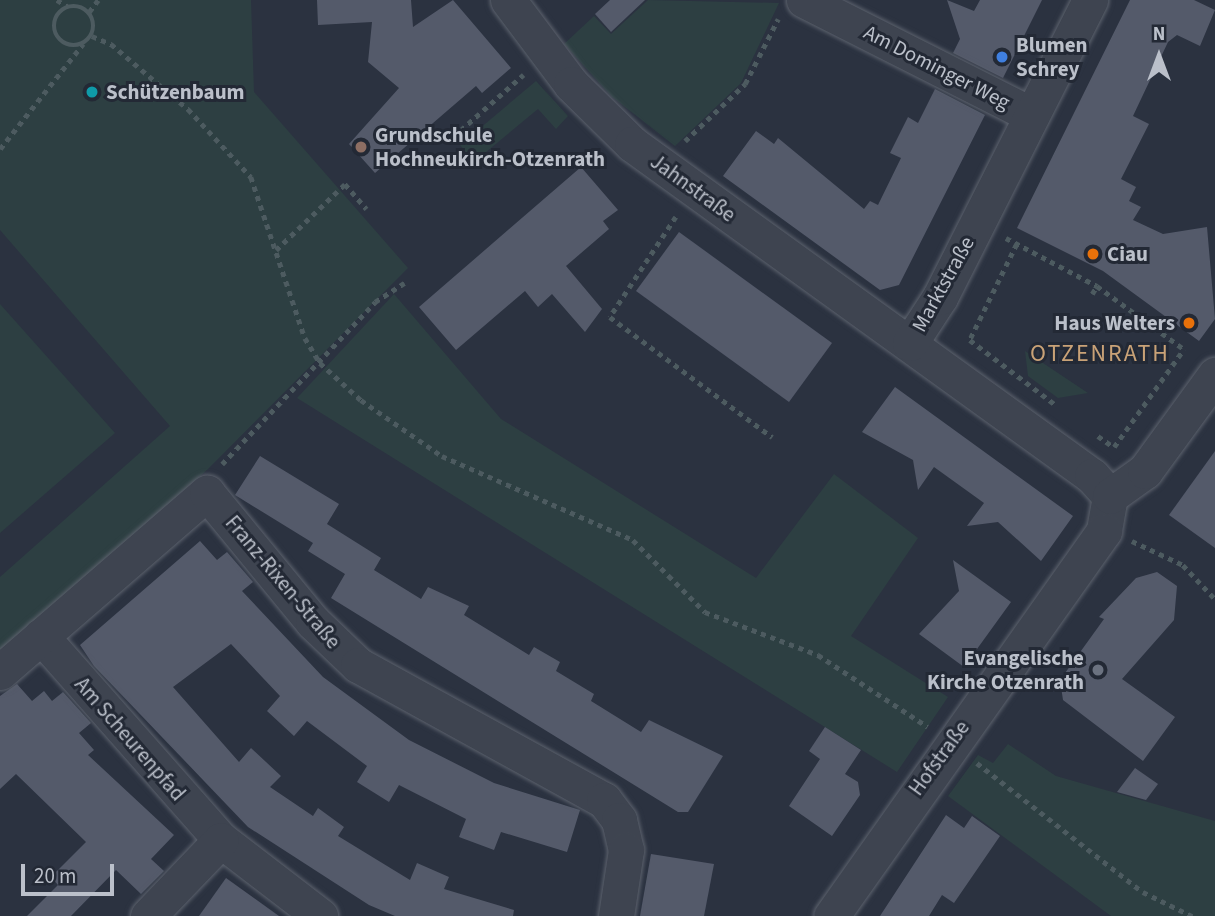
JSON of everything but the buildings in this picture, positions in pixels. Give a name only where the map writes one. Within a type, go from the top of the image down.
[{"type":"street","name":"Jahnstraße","points":[[508,0],[584,100],[661,167],[910,342]]},
{"type":"street","name":"Marktstraße","points":[[1090,0],[977,223],[910,342],[1092,475],[1110,496]]},
{"type":"street","name":"Am Dominger Weg","points":[[794,4],[1032,115]]},
{"type":"street","points":[[1110,496],[1145,471],[1204,366]]},
{"type":"street","points":[[0,672],[207,493]]},
{"type":"street","name":"Franz-Rixen-Straße","points":[[207,493],[313,622],[358,665],[604,800],[619,820],[626,850],[616,916]]},
{"type":"street","name":"Hofstraße","points":[[831,916],[950,742],[1104,531],[1110,496]]},
{"type":"street","name":"Am Scheurenpfad","points":[[41,636],[221,840],[320,916]]},
{"type":"street","points":[[148,916],[221,840]]},
{"type":"path","points":[[57,0],[68,7],[89,12]]},
{"type":"path","points":[[98,0],[89,12],[92,36],[140,68],[223,143],[256,186],[299,324],[320,363],[422,446],[609,526],[657,559],[705,612],[828,660],[950,742],[1143,892],[1192,916]]},
{"type":"path","points":[[661,167],[745,84],[794,4]]},
{"type":"path","points":[[68,7],[54,20],[54,34],[70,47],[83,44]]},
{"type":"path","points":[[0,149],[92,36]]},
{"type":"path","points":[[453,137],[547,54]]},
{"type":"path","points":[[276,250],[345,184],[367,209]]},
{"type":"path","points":[[694,189],[610,317],[772,437]]},
{"type":"path","points":[[977,223],[1097,286],[1204,366]]},
{"type":"path","points":[[1017,244],[970,340],[1070,416]]},
{"type":"path","points":[[207,493],[214,472],[375,302],[404,282]]},
{"type":"path","points":[[1092,294],[1097,286]]},
{"type":"path","points":[[1091,431],[1114,447],[1184,349]]},
{"type":"path","points":[[1104,531],[1174,558],[1215,599]]},
{"type":"shaded area","points":[[0,0],[251,0],[254,92],[408,268],[208,469],[0,652],[0,577],[170,426],[0,230]]},
{"type":"shaded area","points":[[648,0],[779,3],[741,83],[675,146],[611,96],[564,44],[594,16],[611,34]]},
{"type":"shaded area","points":[[536,81],[568,116],[556,129],[538,109],[474,162],[460,145]]},
{"type":"shaded area","points":[[394,294],[501,419],[756,578],[834,474],[918,538],[851,636],[948,697],[897,772],[297,398]]},
{"type":"shaded area","points":[[0,304],[115,433],[0,533]]},
{"type":"shaded area","points":[[1025,351],[1088,393],[1058,398],[1028,376]]},
{"type":"shaded area","points":[[1008,744],[1056,776],[1215,821],[1215,916],[1111,916],[948,796],[978,755],[993,763]]},
{"type":"place","name":"Blumen Schrey","points":[[1002,57]]},
{"type":"place","name":"Schützenbaum","points":[[92,92]]},
{"type":"place","name":"Grundschule Hochneukirch-Otzenrath","points":[[361,147]]},
{"type":"place","name":"Ciau","points":[[1093,254]]},
{"type":"place","name":"Haus Welters","points":[[1189,323]]},
{"type":"place","name":"Evangelische Kirche Otzenrath","points":[[1098,670]]},
{"type":"district","name":"OTZENRATH","points":[[1100,354]]}]
